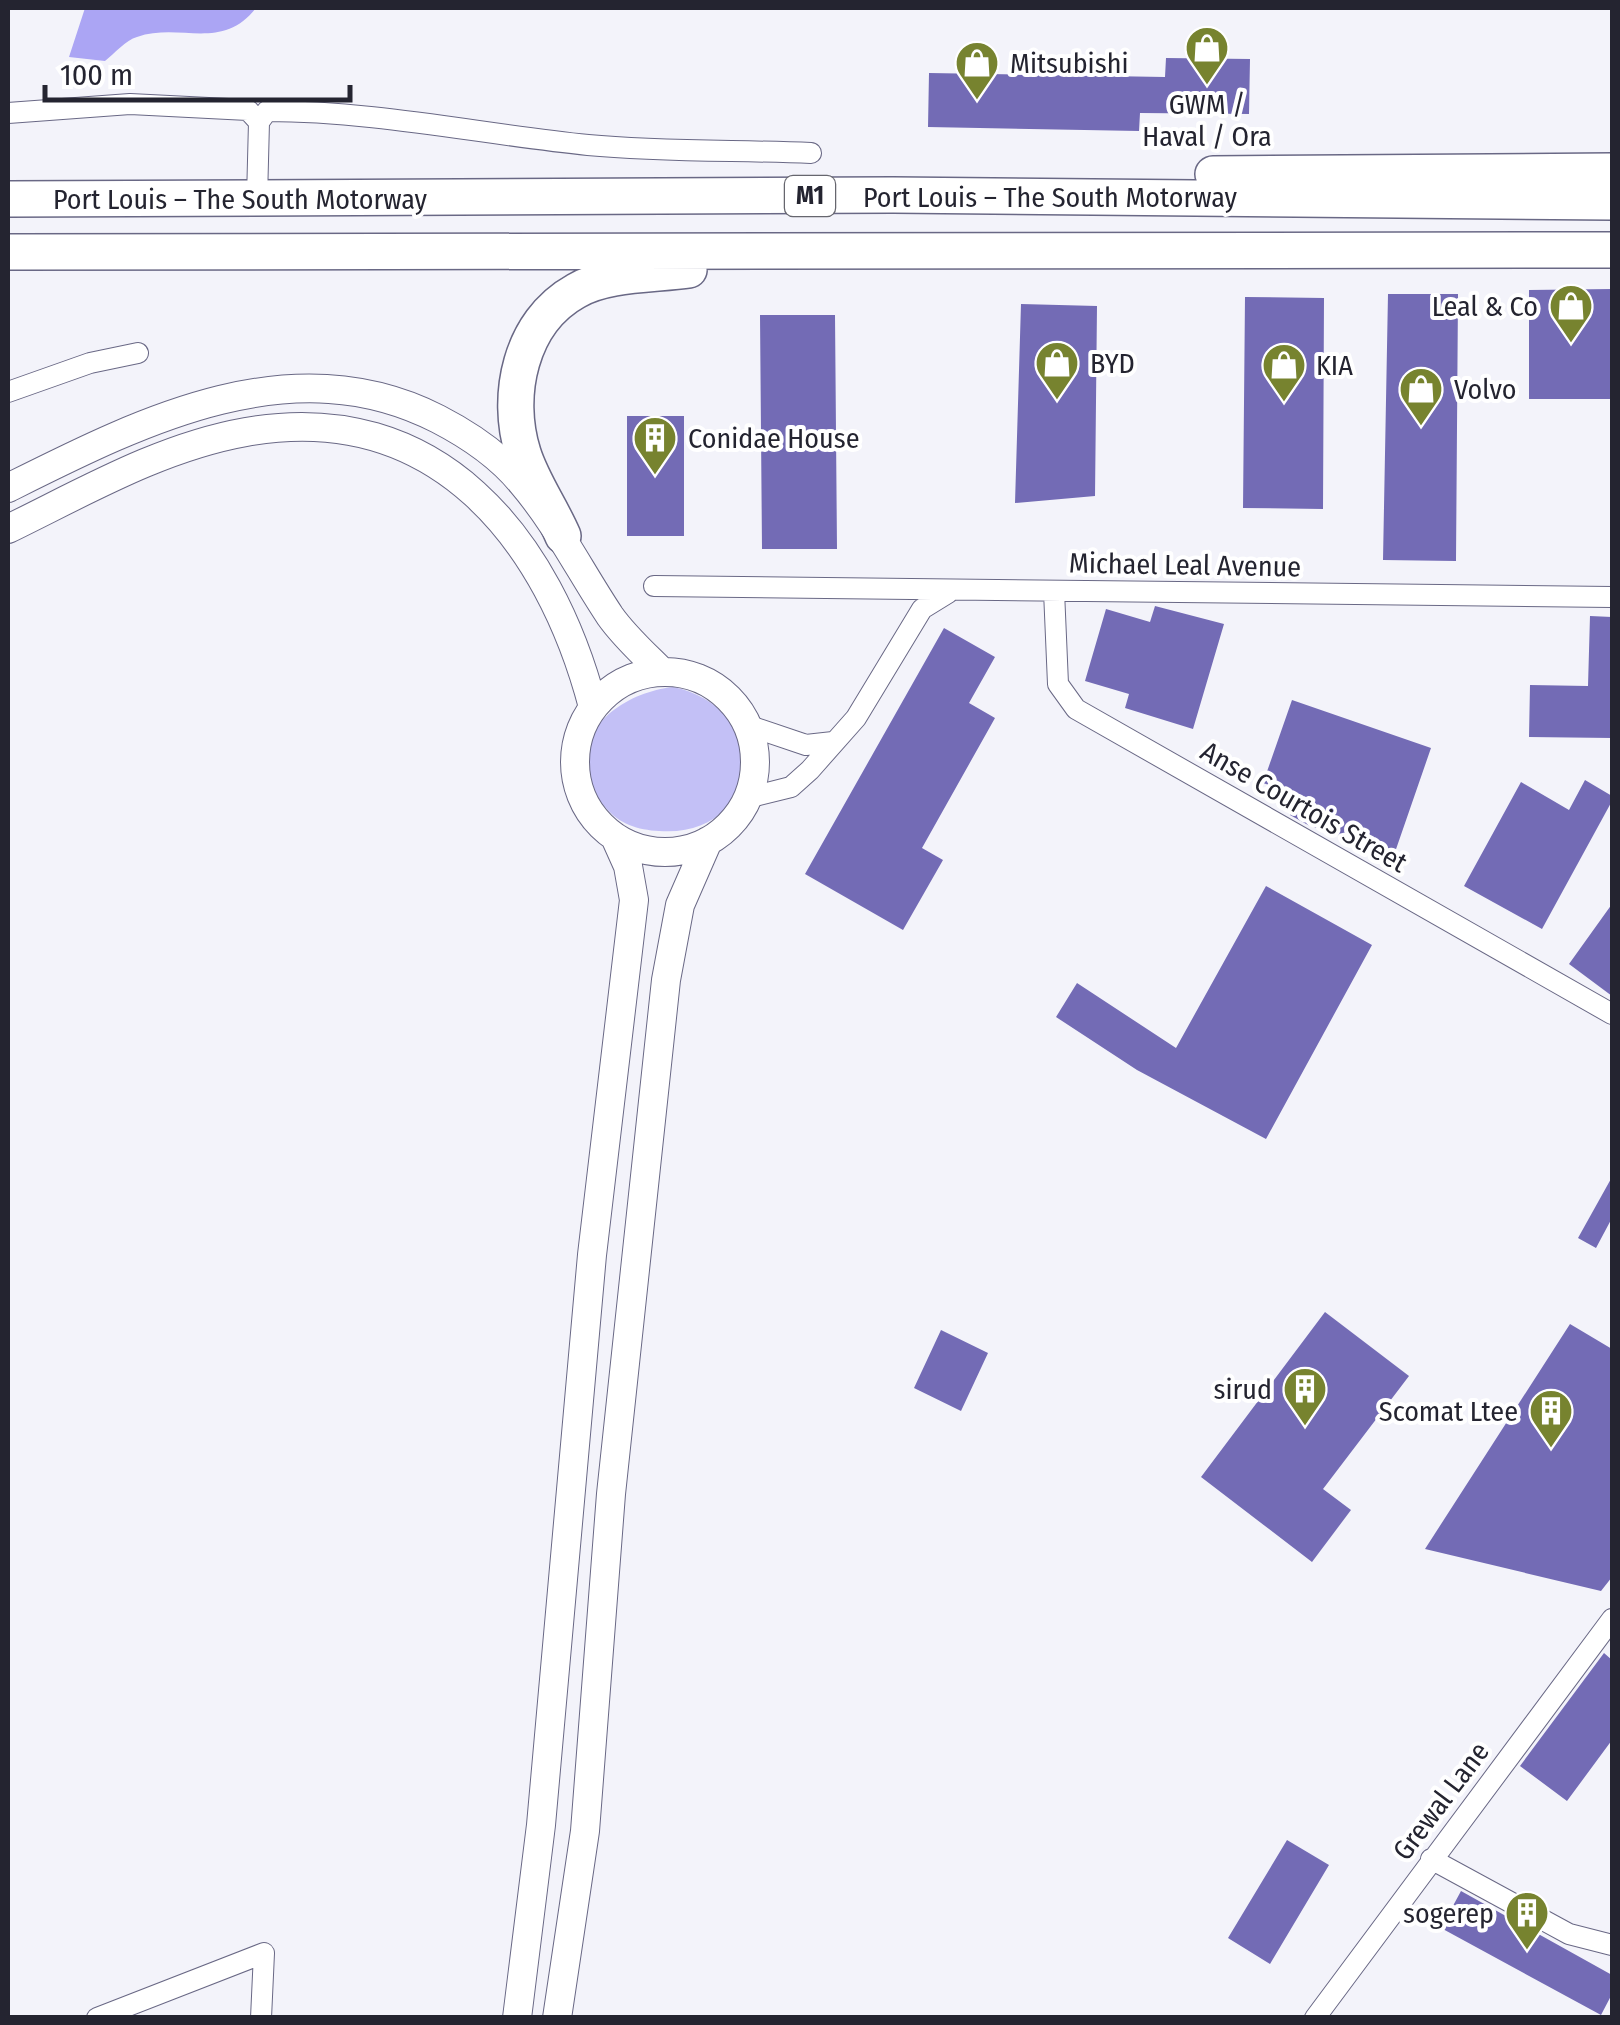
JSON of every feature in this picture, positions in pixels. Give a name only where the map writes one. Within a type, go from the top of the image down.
[{"type":"highway","points":[[893,195],[1033,174],[1612,171]]},
{"type":"highway","name":"Port Louis – The South Motorway","points":[[8,200],[893,195],[1612,202]]},
{"type":"highway","name":"Port Louis – The South Motorway","points":[[8,252],[1612,250]]},
{"type":"highway","points":[[563,536],[525,459],[516,420],[522,358],[542,322],[575,291],[599,283],[808,252]]},
{"type":"street","points":[[8,114],[172,103],[248,110],[258,122]]},
{"type":"street","points":[[257,199],[258,122],[267,111],[318,111],[590,145],[811,153]]},
{"type":"street","points":[[8,392],[90,363],[138,353]]},
{"type":"street","points":[[8,488],[111,436],[193,405],[298,387],[360,392],[411,405],[485,448],[520,480],[563,536],[612,618],[661,672]]},
{"type":"street","points":[[8,529],[128,470],[245,432],[298,426],[344,429],[388,440],[425,455],[463,480],[506,524],[567,624],[593,707]]},
{"type":"street","name":"Michael Leal Avenue","points":[[654,586],[1612,597]]},
{"type":"street","name":"Anse Courtois Street","points":[[1054,591],[1058,684],[1076,708],[1612,1014]]},
{"type":"street","points":[[747,798],[791,786],[856,718],[922,610],[950,592]]},
{"type":"street","points":[[517,2018],[541,1824],[592,1254],[634,900],[628,866],[615,838],[583,800],[576,777],[578,740],[593,707],[624,682],[661,672],[703,680],[736,706],[747,725],[754,774],[747,798],[731,823],[708,841],[661,852],[615,838]]},
{"type":"street","points":[[747,725],[806,745],[834,742]]},
{"type":"street","points":[[557,2018],[584,1831],[611,1494],[666,980],[680,905],[708,841]]},
{"type":"street","name":"Grewal Lane","points":[[1315,2018],[1612,1619]]},
{"type":"street","points":[[1430,1860],[1569,1934],[1612,1945]]},
{"type":"street","points":[[97,2018],[264,1954],[261,2018]]},
{"type":"shaded area","points":[[85,8],[256,8],[243,21],[215,33],[169,32],[137,37],[105,61],[69,57]]},
{"type":"shaded area","points":[[673,687],[706,700],[728,719],[741,744],[743,770],[736,794],[719,815],[693,828],[644,829],[623,822],[605,807],[591,785],[585,764],[588,745],[611,712],[629,700]]},
{"type":"building","points":[[1166,58],[1250,59],[1249,114],[1140,113],[1139,131],[928,127],[929,73],[1165,77]]},
{"type":"building","name":"Leal & Co","points":[[1612,289],[1612,399],[1529,399],[1529,290]]},
{"type":"building","name":"Volvo","points":[[1388,294],[1458,294],[1456,561],[1383,560]]},
{"type":"building","name":"KIA","points":[[1245,297],[1324,298],[1323,509],[1243,508]]},
{"type":"building","name":"BYD","points":[[1021,304],[1097,306],[1095,496],[1015,503]]},
{"type":"building","points":[[760,315],[835,315],[837,549],[762,549]]},
{"type":"building","name":"Conidae House","points":[[627,416],[684,416],[684,536],[627,536]]},
{"type":"building","points":[[1155,606],[1224,624],[1193,729],[1125,708],[1129,694],[1085,681],[1106,609],[1150,622]]},
{"type":"building","points":[[1590,616],[1612,617],[1612,738],[1529,737],[1530,685],[1588,686]]},
{"type":"building","points":[[944,628],[995,657],[969,703],[995,718],[922,848],[943,860],[903,930],[805,874]]},
{"type":"building","points":[[1292,700],[1431,748],[1394,855],[1308,825],[1290,815],[1297,794],[1263,783]]},
{"type":"building","points":[[1585,780],[1612,796],[1612,801],[1542,929],[1464,886],[1521,782],[1569,810]]},
{"type":"building","points":[[1266,886],[1372,945],[1266,1139],[1137,1070],[1056,1017],[1077,983],[1176,1048]]},
{"type":"building","points":[[1612,904],[1612,996],[1569,964]]},
{"type":"building","points":[[1612,1177],[1612,1218],[1596,1248],[1578,1238]]},
{"type":"building","name":"sirud","points":[[1325,1312],[1409,1376],[1323,1489],[1351,1510],[1312,1562],[1201,1477]]},
{"type":"building","name":"Scomat Ltee","points":[[1570,1324],[1612,1349],[1612,1577],[1601,1591],[1425,1549]]},
{"type":"building","points":[[941,1330],[988,1353],[961,1411],[914,1388]]},
{"type":"building","points":[[1604,1653],[1612,1660],[1612,1740],[1567,1801],[1520,1766]]},
{"type":"building","points":[[1287,1840],[1329,1865],[1270,1964],[1228,1938]]},
{"type":"building","name":"sogerep","points":[[1461,1891],[1612,1975],[1612,1994],[1601,2015],[1441,1928]]},
{"type":"place","name":"GWM / Haval / Ora","points":[[1207,86]]},
{"type":"place","name":"Mitsubishi","points":[[977,101]]},
{"type":"place","name":"Leal & Co","points":[[1571,344]]},
{"type":"place","name":"BYD","points":[[1057,401]]},
{"type":"place","name":"KIA","points":[[1284,403]]},
{"type":"place","name":"Volvo","points":[[1421,427]]},
{"type":"place","name":"Conidae House","points":[[655,476]]},
{"type":"place","name":"sirud","points":[[1305,1427]]},
{"type":"place","name":"Scomat Ltee","points":[[1551,1449]]},
{"type":"place","name":"sogerep","points":[[1527,1951]]}]
